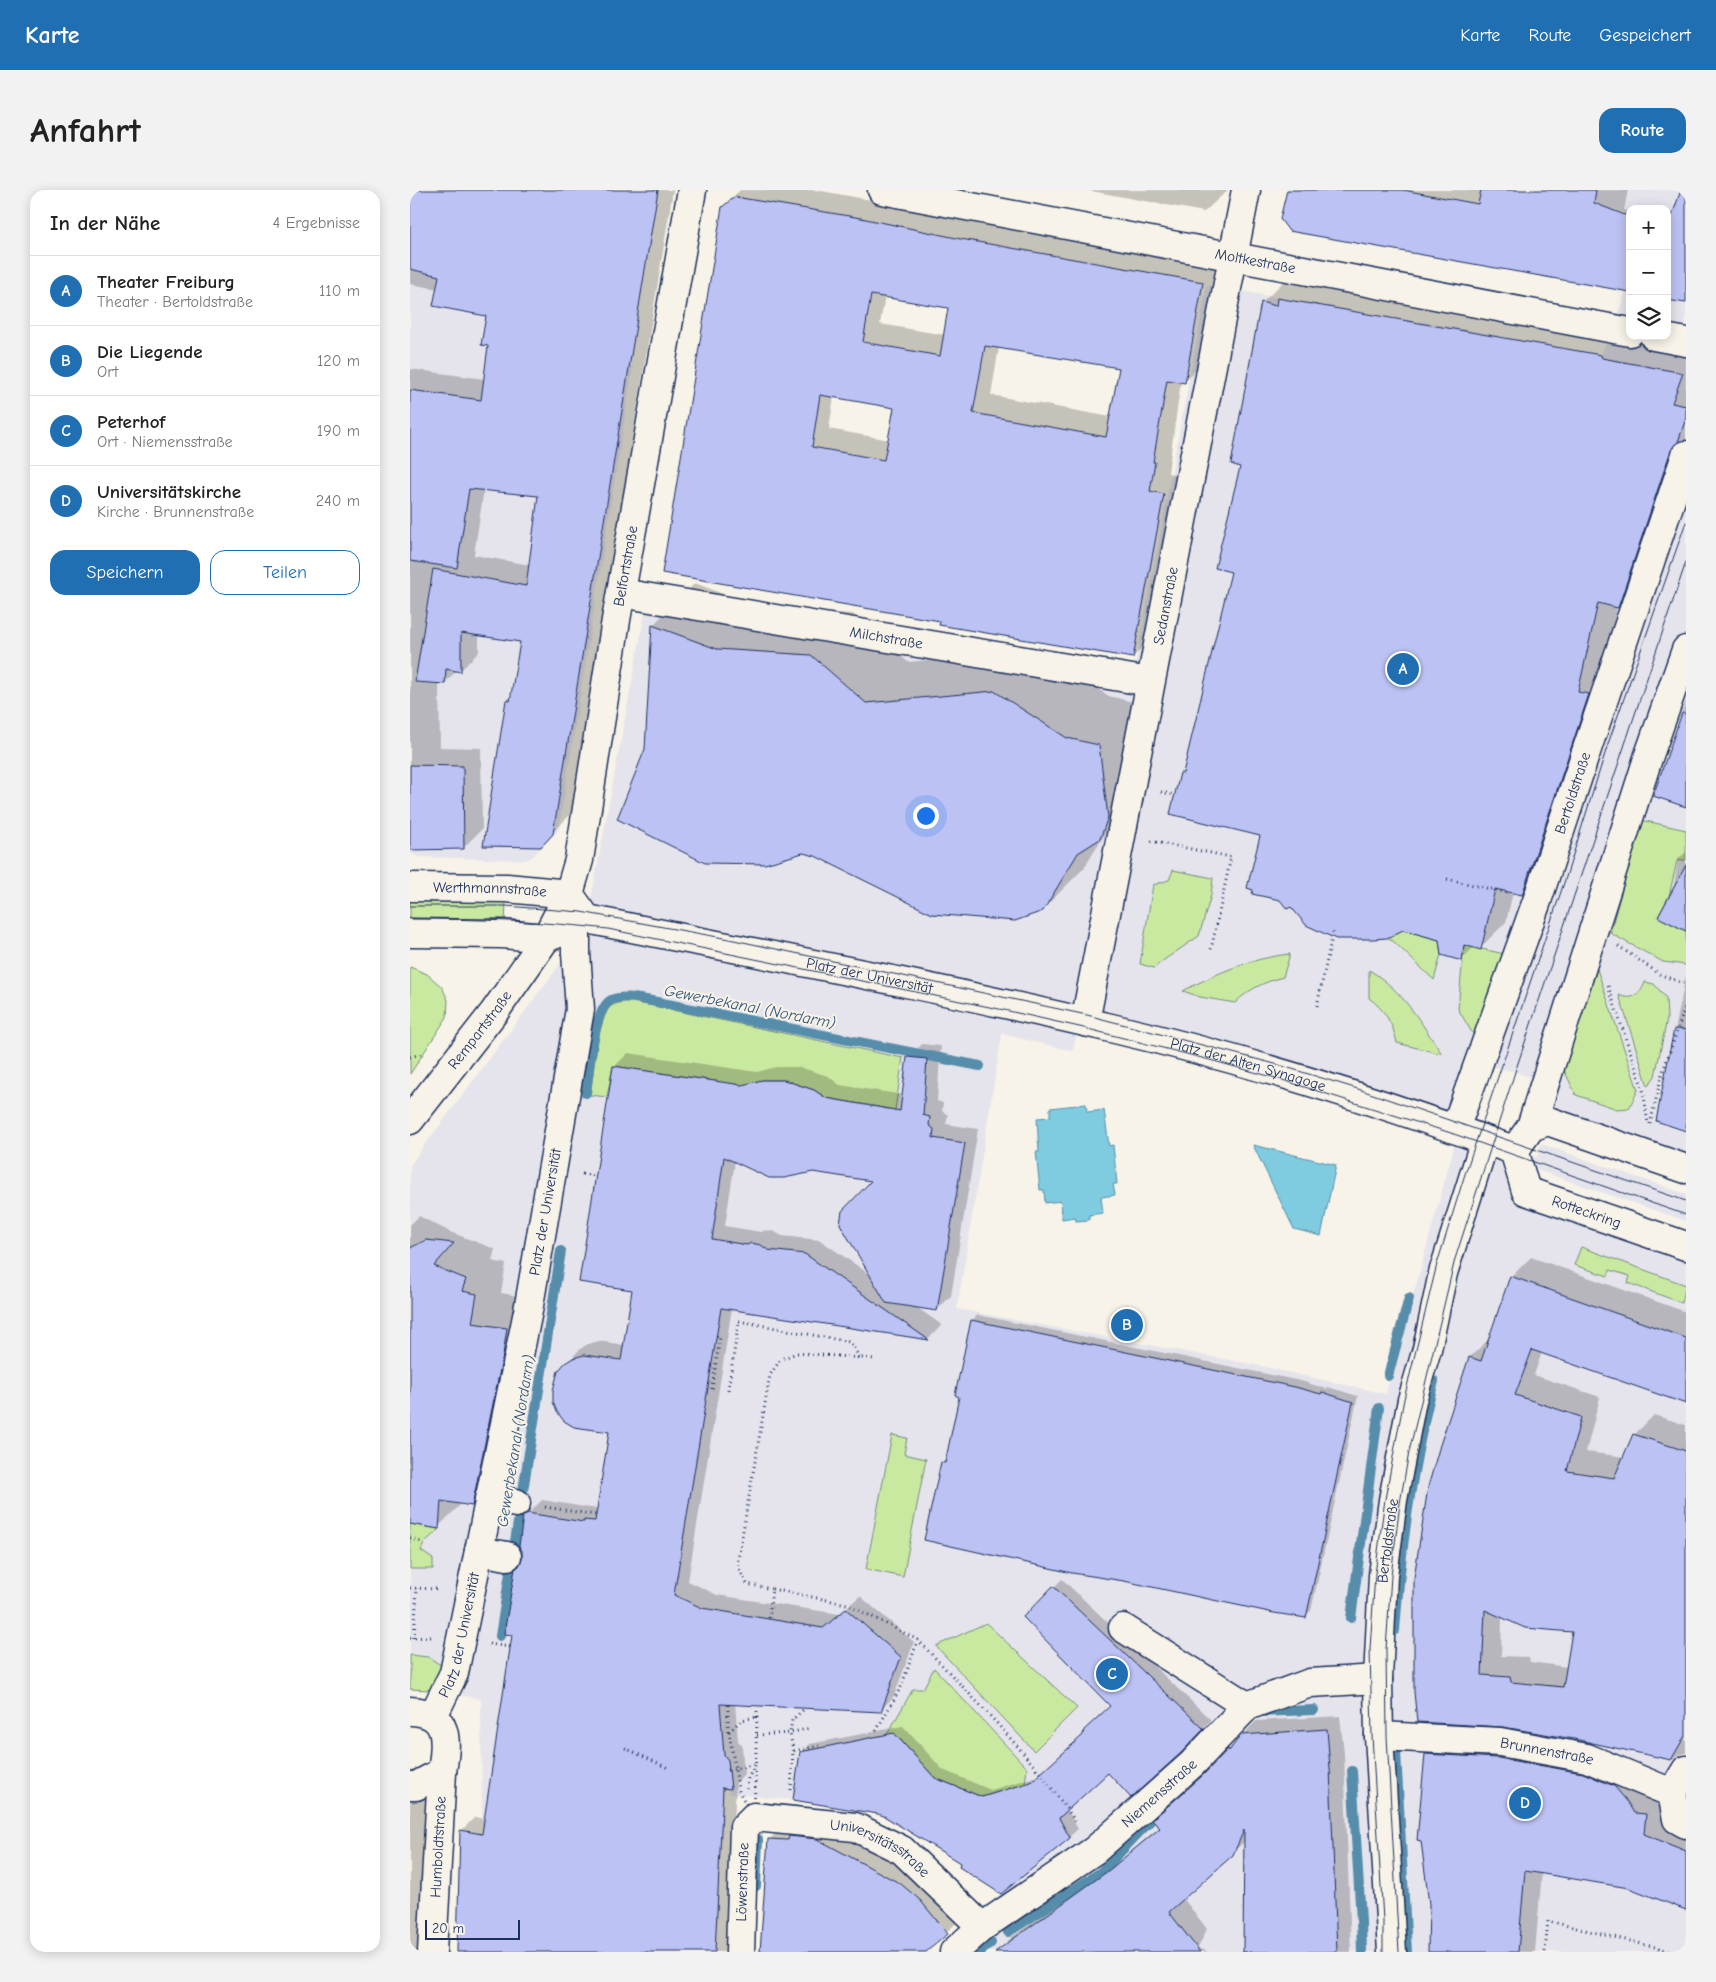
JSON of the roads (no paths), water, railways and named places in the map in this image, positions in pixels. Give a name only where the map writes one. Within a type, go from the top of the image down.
[{"type":"street","name":"Belfortstraße","points":[[546,938],[569,894],[579,860],[621,593],[692,190]]},
{"type":"street","name":"Moltkestraße","points":[[882,190],[1626,331]]},
{"type":"street","name":"Sedanstraße","points":[[1085,1022],[1246,190]]},
{"type":"street","points":[[1671,339],[1686,342]]},
{"type":"street","name":"Bertoldstraße","points":[[1455,1129],[1538,901],[1686,455]]},
{"type":"street","name":"Milchstraße","points":[[621,593],[1150,682]]},
{"type":"street","points":[[1485,1140],[1516,1151],[1531,1127],[1649,755],[1686,650]]},
{"type":"street","name":"Werthmannstraße","points":[[410,887],[507,888],[569,894]]},
{"type":"street","points":[[410,933],[502,934],[546,938],[582,922],[569,894]]},
{"type":"street","name":"Platz der Universität","points":[[422,1713],[454,1673],[528,1311],[580,1009],[576,953],[582,922],[1006,1004]]},
{"type":"street","name":"Rempartstraße","points":[[410,1120],[495,1011],[546,938]]},
{"type":"street","name":"Platz der Alten Synagoge","points":[[1006,1004],[1085,1022],[1278,1072],[1412,1114],[1485,1140]]},
{"type":"street","points":[[1531,1127],[1548,1121],[1686,1169]]},
{"type":"street","name":"Bertoldstraße","points":[[1392,1952],[1379,1736],[1378,1679],[1383,1575],[1392,1500],[1412,1400],[1427,1349],[1443,1273],[1485,1140]]},
{"type":"street","name":"Rotteckring","points":[[1516,1151],[1526,1191],[1686,1246]]},
{"type":"street","points":[[489,1499],[516,1503]]},
{"type":"street","name":"Platz der Universität","points":[[478,1551],[508,1556]]},
{"type":"street","points":[[1123,1628],[1247,1706]]},
{"type":"street","name":"Niemensstraße","points":[[954,1952],[982,1927],[1095,1850],[1192,1764],[1247,1706],[1310,1683],[1378,1679]]},
{"type":"street","name":"Humboldtstraße","points":[[422,1713],[444,1731],[445,1756],[442,1772],[432,1952]]},
{"type":"street","name":"Brunnenstraße","points":[[1379,1736],[1500,1742],[1577,1756],[1587,1758],[1672,1793]]},
{"type":"street","points":[[1686,1770],[1672,1793],[1677,1819],[1686,1824]]},
{"type":"street","name":"Humboldtstraße","points":[[410,1786],[416,1786],[442,1772]]},
{"type":"street","name":"Universitätsstraße","points":[[754,1817],[854,1827],[870,1834],[902,1850],[982,1927]]},
{"type":"street","name":"Löwenstraße","points":[[740,1952],[744,1827],[754,1817]]},
{"type":"water","points":[[1086,1104],[1087,1112],[1104,1110],[1109,1146],[1113,1145],[1117,1184],[1113,1184],[1115,1195],[1101,1197],[1103,1213],[1089,1215],[1089,1220],[1076,1221],[1075,1217],[1062,1219],[1061,1201],[1045,1203],[1044,1190],[1040,1190],[1036,1152],[1039,1152],[1037,1118],[1050,1117],[1050,1108]]},
{"type":"water","points":[[1253,1145],[1336,1165],[1321,1236],[1294,1229]]},
{"type":"waterway","name":"Gewerbekanal (Nordarm)","points":[[586,1093],[590,1057],[600,1016],[605,1006],[616,998],[634,998],[657,1002],[980,1066]]},
{"type":"waterway","name":"Gewerbekanal (Nordarm)","points":[[500,1636],[561,1251]]},
{"type":"waterway","points":[[1388,1376],[1409,1298]]},
{"type":"waterway","points":[[1395,1630],[1408,1505],[1419,1443],[1434,1381]]},
{"type":"waterway","points":[[1351,1618],[1379,1408]]},
{"type":"waterway","points":[[1260,1712],[1314,1710]]},
{"type":"waterway","points":[[1396,1752],[1407,1952]]},
{"type":"waterway","points":[[1352,1771],[1362,1952]]},
{"type":"waterway","points":[[1008,1932],[1101,1872],[1176,1794]]},
{"type":"waterway","points":[[756,1886],[758,1839]]},
{"type":"waterway","points":[[980,1952],[991,1943]]},
{"type":"tram line","points":[[1383,1952],[1383,1920],[1372,1736],[1370,1649],[1375,1574],[1385,1499],[1404,1399],[1437,1264],[1465,1174],[1566,877],[1609,741],[1686,522]]},
{"type":"tram line","points":[[1399,1952],[1387,1736],[1386,1649],[1391,1576],[1400,1503],[1409,1452],[1455,1259],[1515,1072],[1686,562]]},
{"type":"tram line","points":[[410,906],[506,906],[581,912],[729,939],[1087,1015],[1279,1065],[1358,1089],[1686,1201]]},
{"type":"tram line","points":[[410,919],[509,921],[608,929],[1084,1028],[1276,1078],[1451,1133],[1686,1215]]},
{"type":"place","name":"Theater Freiburg","points":[[1403,669]]},
{"type":"place","name":"Die Liegende","points":[[1127,1325]]},
{"type":"place","name":"Peterhof","points":[[1112,1674]]},
{"type":"place","name":"Universitätskirche","points":[[1525,1803]]}]
